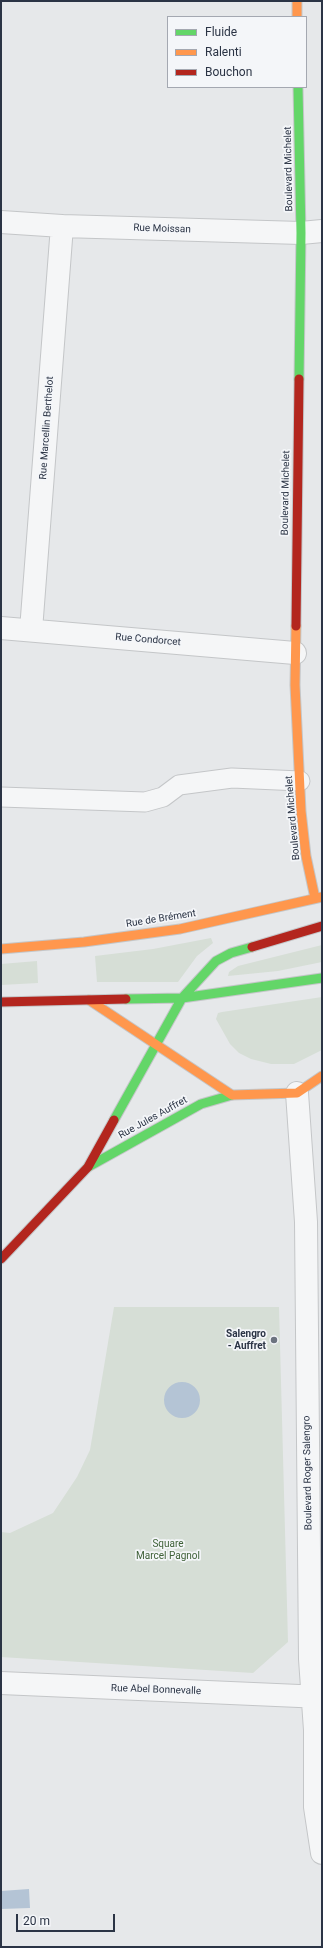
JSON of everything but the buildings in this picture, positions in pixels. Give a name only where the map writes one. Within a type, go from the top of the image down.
[{"type":"street","points":[[297,1],[297,16]]},
{"type":"street","name":"Boulevard Michelet","points":[[298,88],[301,233],[295,685],[306,856],[318,897]]},
{"type":"street","name":"Rue Moissan","points":[[1,222],[62,226],[301,233],[322,230]]},
{"type":"street","name":"Rue Marcellin Berthelot","points":[[32,630],[62,226]]},
{"type":"street","name":"Rue Condorcet","points":[[1,628],[295,653]]},
{"type":"street","points":[[318,897],[322,905]]},
{"type":"street","name":"Rue de Brément","points":[[1,949],[84,942],[180,929],[318,897]]},
{"type":"street","name":"Rue Jules Auffret","points":[[1,1259],[88,1167],[155,1044],[182,998],[216,961],[231,953],[322,926]]},
{"type":"street","points":[[1,1002],[182,998],[322,978]]},
{"type":"street","points":[[89,1000],[232,1095]]},
{"type":"street","points":[[296,1093],[322,1076]]},
{"type":"street","name":"Rue Jules Auffret","points":[[88,1167],[201,1104],[232,1095],[296,1093]]},
{"type":"street","name":"Boulevard Roger Salengro","points":[[296,1093],[306,1222],[317,1696],[314,1807],[322,1853]]},
{"type":"street","name":"Rue Abel Bonnevalle","points":[[1,1683],[317,1696]]},
{"type":"lane","points":[[1,797],[145,802],[163,797],[179,785],[232,778],[300,781]]},
{"type":"green space","points":[[211,938],[213,943],[197,956],[178,982],[97,982],[95,956],[153,949]]},
{"type":"green space","points":[[322,945],[322,962],[278,971],[228,976],[229,972],[238,966]]},
{"type":"green space","points":[[37,961],[38,983],[1,985],[1,964]]},
{"type":"green space","points":[[322,997],[322,1050],[294,1064],[271,1064],[251,1059],[239,1053],[230,1044],[216,1019],[218,1013],[222,1012]]},
{"type":"green space","name":"Square Marcel Pagnol","points":[[114,1307],[279,1307],[288,1642],[253,1673],[1,1657],[1,1532],[10,1533],[53,1513],[77,1477],[90,1450]]},
{"type":"water","points":[[182,1382],[195,1387],[200,1400],[195,1413],[182,1418],[169,1413],[164,1400],[169,1387]]},
{"type":"water","points":[[29,1889],[30,1908],[1,1909],[1,1891]]},
{"type":"traffic: fast","points":[[298,88],[301,233],[299,379]]},
{"type":"traffic: fast","points":[[114,1120],[182,998],[216,961],[231,953],[252,947]]},
{"type":"traffic: fast","points":[[126,999],[182,998],[322,978]]},
{"type":"traffic: fast","points":[[88,1167],[201,1104],[232,1095]]},
{"type":"traffic: slow","points":[[297,1],[297,16]]},
{"type":"traffic: slow","points":[[296,626],[295,685],[301,811],[306,856],[315,898]]},
{"type":"traffic: slow","points":[[1,949],[84,942],[180,929],[322,897]]},
{"type":"traffic: slow","points":[[89,1000],[232,1095],[297,1093],[322,1076]]},
{"type":"traffic: jam","points":[[296,626],[299,379]]},
{"type":"traffic: jam","points":[[252,947],[322,926]]},
{"type":"traffic: jam","points":[[1,1002],[126,999]]},
{"type":"traffic: jam","points":[[1,1259],[88,1167],[114,1120]]},
{"type":"place","name":"Salengro - Auffret","points":[[274,1340]]}]
